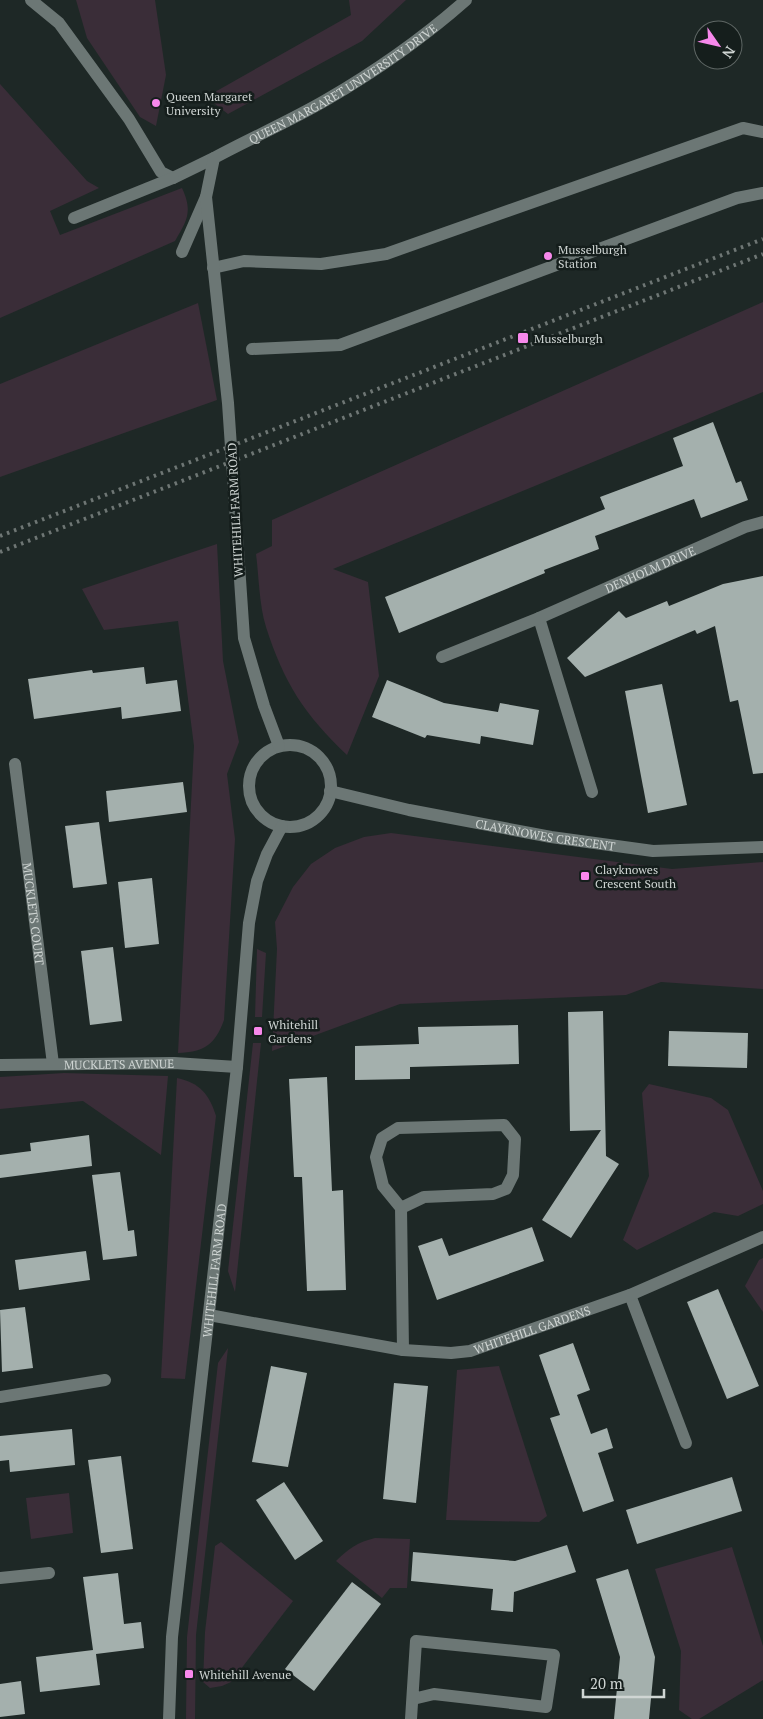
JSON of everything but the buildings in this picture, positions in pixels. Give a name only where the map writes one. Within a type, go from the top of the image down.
[{"type":"street","points":[[32,0],[59,23],[129,119],[161,172],[173,178]]},
{"type":"street","name":"QUEEN MARGARET UNIVERSITY DRIVE","points":[[74,218],[173,178],[285,123],[367,75],[407,48],[466,0]]},
{"type":"street","points":[[213,268],[244,261],[322,264],[386,254],[743,128],[763,132]]},
{"type":"street","points":[[182,252],[206,197],[214,158]]},
{"type":"street","points":[[252,348],[340,345],[737,198],[763,193]]},
{"type":"street","name":"WHITEHILL FARM ROAD","points":[[206,197],[228,403],[244,638],[264,706],[279,746]]},
{"type":"street","name":"DENHOLM DRIVE","points":[[442,657],[538,618],[745,527],[763,522]]},
{"type":"street","points":[[538,618],[592,792]]},
{"type":"street","points":[[293,745],[306,748],[317,755],[327,772],[330,791],[327,802],[313,819],[304,824],[282,826],[269,821],[259,812],[251,800],[249,787],[251,774],[257,761],[267,752],[279,746],[293,745]]},
{"type":"street","name":"MUCKLETS COURT","points":[[15,764],[53,1064]]},
{"type":"street","name":"CLAYKNOWES CRESCENT","points":[[330,791],[409,810],[551,837],[653,851],[763,847]]},
{"type":"street","name":"WHITEHILL FARM ROAD","points":[[169,1719],[172,1637],[237,1067],[249,923],[257,881],[267,854],[282,826]]},
{"type":"street","name":"MUCKLETS AVENUE","points":[[0,1066],[174,1063],[237,1067]]},
{"type":"street","points":[[401,1208],[424,1197],[494,1194],[506,1189],[513,1175],[515,1139],[504,1125],[398,1128],[382,1138],[376,1157],[383,1186],[401,1208],[403,1350]]},
{"type":"street","name":"WHITEHILL GARDENS","points":[[208,1315],[403,1350],[452,1353],[470,1351],[630,1295],[763,1237]]},
{"type":"street","points":[[630,1295],[686,1443]]},
{"type":"street","points":[[0,1397],[105,1380]]},
{"type":"street","points":[[0,1578],[49,1573]]},
{"type":"street","points":[[411,1719],[416,1641],[554,1655],[546,1707],[434,1694],[413,1699]]},
{"type":"shaded area","points":[[76,0],[155,0],[166,75],[156,126],[140,117],[87,38]]},
{"type":"shaded area","points":[[349,0],[406,0],[362,41],[228,114],[206,97],[351,15]]},
{"type":"shaded area","points":[[0,84],[87,181],[99,188],[50,211],[60,235],[182,188],[188,210],[183,227],[175,241],[0,318]]},
{"type":"shaded area","points":[[763,302],[763,392],[333,569],[368,582],[379,676],[347,755],[319,726],[297,697],[280,665],[266,627],[256,554],[272,546],[272,520]]},
{"type":"shaded area","points":[[198,303],[217,400],[0,477],[0,384]]},
{"type":"shaded area","points":[[217,544],[223,661],[239,742],[227,774],[235,839],[224,1020],[217,1036],[207,1046],[195,1051],[178,1053],[194,746],[178,621],[104,630],[82,589]]},
{"type":"shaded area","points":[[391,833],[672,869],[763,862],[763,989],[661,982],[626,995],[400,1004],[272,1051],[277,949],[275,922],[293,887],[311,864],[335,848],[364,837]]},
{"type":"shaded area","points":[[257,949],[266,953],[262,1017],[255,1017]]},
{"type":"shaded area","points":[[253,1043],[261,1043],[235,1292],[228,1271]]},
{"type":"shaded area","points":[[64,1073],[168,1076],[161,1155],[83,1101],[0,1109],[0,1077]]},
{"type":"shaded area","points":[[177,1078],[198,1086],[210,1101],[216,1116],[185,1379],[161,1378]]},
{"type":"shaded area","points":[[649,1084],[711,1098],[728,1110],[763,1191],[763,1204],[738,1216],[714,1212],[637,1250],[623,1240],[649,1176],[642,1093]]},
{"type":"shaded area","points":[[763,1258],[763,1312],[745,1286],[759,1260]]},
{"type":"shaded area","points":[[228,1348],[196,1635],[195,1719],[186,1719],[187,1637],[218,1363]]},
{"type":"shaded area","points":[[499,1366],[547,1516],[539,1522],[446,1520],[457,1370]]},
{"type":"shaded area","points":[[69,1493],[73,1533],[31,1539],[26,1498]]},
{"type":"shaded area","points":[[375,1538],[410,1539],[407,1588],[390,1588],[382,1598],[336,1561],[354,1546]]},
{"type":"shaded area","points":[[221,1542],[293,1601],[231,1682],[210,1688],[203,1682],[205,1632],[215,1546]]},
{"type":"shaded area","points":[[732,1547],[763,1646],[763,1680],[699,1719],[692,1719],[679,1710],[681,1651],[655,1569]]},
{"type":"railway","points":[[0,536],[763,239]]},
{"type":"railway","points":[[0,552],[763,254]]},
{"type":"place","name":"Queen Margaret University","points":[[156,103]]},
{"type":"place","name":"Musselburgh Station","points":[[548,256]]},
{"type":"place","name":"Musselburgh","points":[[523,338]]},
{"type":"place","name":"Clayknowes Crescent South","points":[[585,876]]},
{"type":"place","name":"Whitehill Gardens","points":[[258,1031]]},
{"type":"place","name":"Whitehill Avenue","points":[[189,1674]]}]
